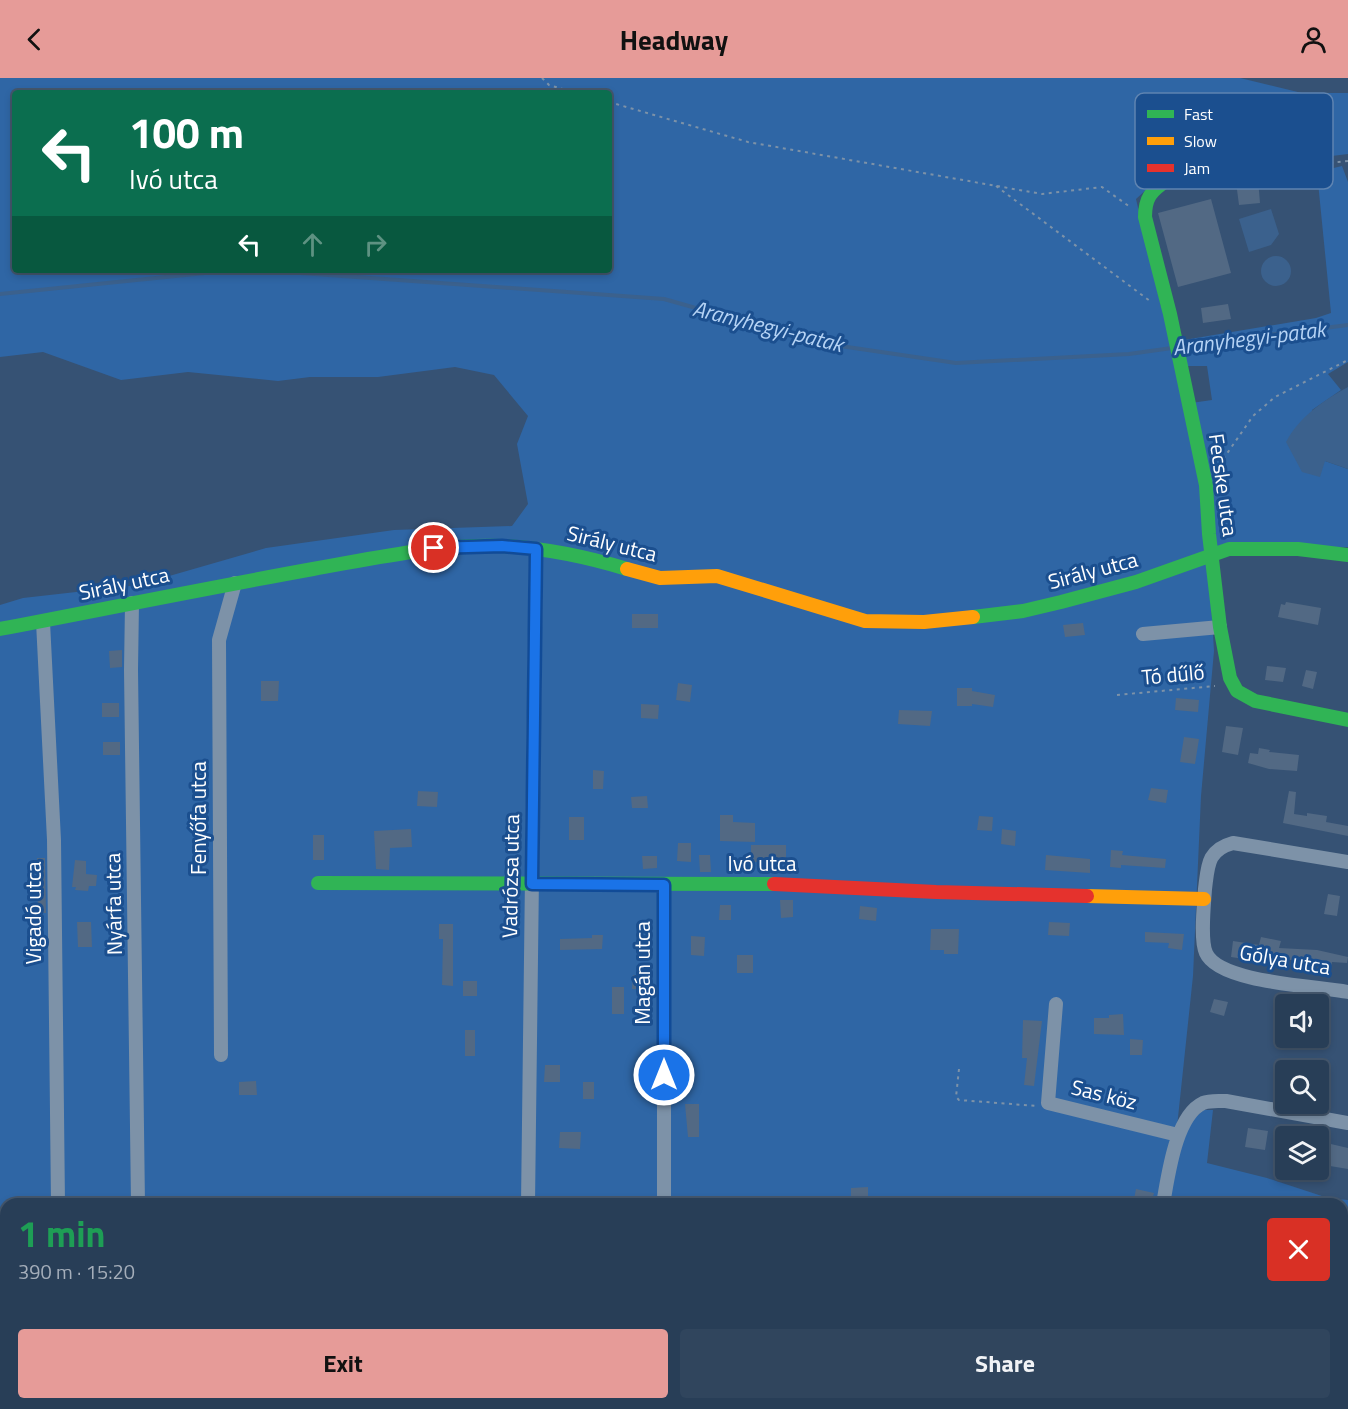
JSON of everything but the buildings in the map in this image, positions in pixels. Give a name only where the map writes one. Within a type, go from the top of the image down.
[{"type":"street","name":"Fecske utca","points":[[1153,189],[1144,201],[1145,217],[1175,339],[1206,485],[1220,627],[1225,658],[1233,684]]},
{"type":"street","name":"Sirály utca","points":[[0,629],[235,583],[434,548],[502,546],[536,549],[582,556],[660,578],[717,576],[865,621],[924,622],[983,617],[1032,609],[1136,582],[1229,549],[1298,549],[1348,555]]},
{"type":"street","name":"Vadrózsa utca","points":[[528,1198],[536,549]]},
{"type":"street","name":"Fenyőfa utca","points":[[221,1055],[219,640],[235,583]]},
{"type":"street","name":"Nyárfa utca","points":[[132,603],[138,1198]]},
{"type":"street","name":"Vigadó utca","points":[[43,622],[54,840],[58,1198]]},
{"type":"street","points":[[1143,634],[1220,627]]},
{"type":"street","points":[[1233,684],[1245,696],[1255,701],[1348,720]]},
{"type":"street","name":"Gólya utca","points":[[1348,862],[1233,843],[1217,849],[1210,859],[1204,898],[1204,950],[1215,965],[1239,975],[1348,992]]},
{"type":"street","name":"Ivó utca","points":[[318,883],[799,885],[936,892],[1204,898]]},
{"type":"street","name":"Magán utca","points":[[664,885],[664,1198]]},
{"type":"street","name":"Sas köz","points":[[1056,1004],[1048,1103],[1178,1135]]},
{"type":"street","points":[[1164,1198],[1171,1158],[1178,1135],[1191,1113],[1201,1103],[1226,1101],[1348,1123]]},
{"type":"path","points":[[542,78],[549,85],[566,90]]},
{"type":"path","points":[[612,103],[748,142],[995,186],[1042,194],[1101,187],[1145,217]]},
{"type":"path","points":[[1333,162],[1348,160]]},
{"type":"path","points":[[995,186],[1150,301]]},
{"type":"path","points":[[1220,465],[1253,416],[1275,397],[1348,360]]},
{"type":"path","name":"Tó dűlő","points":[[1117,695],[1233,684]]},
{"type":"path","points":[[959,1069],[956,1097],[959,1100],[1042,1106],[1048,1103]]},
{"type":"shaded area","points":[[0,78],[1240,78],[1302,93],[1135,93],[1135,189],[1147,189],[1136,199],[1161,306],[1184,340],[1316,318],[1331,313],[1319,189],[1333,189],[1333,168],[1342,166],[1348,182],[1348,362],[1328,374],[1341,390],[1312,410],[1325,461],[1348,469],[1348,547],[1208,551],[1214,651],[1201,796],[1193,976],[1177,1127],[1159,1198],[0,1198],[0,605],[23,598],[138,585],[266,548],[394,530],[512,526],[528,504],[517,444],[528,416],[494,375],[455,367],[378,377],[310,377],[278,381],[188,372],[121,380],[43,352],[0,357]],"holes":[[[1187,366],[1207,366],[1212,400],[1184,404]]]},
{"type":"shaded area","points":[[1333,93],[1348,93],[1348,154],[1333,156]]},
{"type":"shaded area","points":[[1271,209],[1279,234],[1271,245],[1249,252],[1239,219]]},
{"type":"shaded area","points":[[1276,256],[1286,261],[1291,271],[1286,281],[1276,286],[1266,281],[1261,271],[1266,261]]},
{"type":"shaded area","points":[[1348,387],[1348,469],[1325,461],[1320,477],[1302,472],[1286,442],[1305,417]]},
{"type":"shaded area","points":[[1204,1110],[1213,1110],[1207,1163],[1267,1178],[1328,1198],[1168,1198],[1181,1140],[1195,1118]]},
{"type":"waterway","name":"Aranyhegyi-patak","points":[[0,294],[205,273]]},
{"type":"waterway","name":"Aranyhegyi-patak","points":[[301,273],[664,299],[820,343],[956,363],[1129,354],[1172,348]]},
{"type":"waterway","name":"Aranyhegyi-patak","points":[[1182,346],[1348,325]]},
{"type":"traffic: fast","points":[[1155,189],[1146,205],[1145,217],[1170,314],[1206,485],[1209,534],[1220,627],[1230,678],[1237,691],[1255,701],[1348,720]]},
{"type":"traffic: fast","points":[[0,629],[360,560],[454,547],[502,546],[550,551],[627,569]]},
{"type":"traffic: fast","points":[[973,617],[1023,611],[1061,602],[1136,582],[1229,549],[1298,549],[1348,555]]},
{"type":"traffic: fast","points":[[318,883],[774,884]]},
{"type":"traffic: slow","points":[[627,569],[660,578],[717,576],[865,621],[924,622],[973,617]]},
{"type":"traffic: slow","points":[[1087,896],[1204,899]]},
{"type":"traffic: jam","points":[[774,884],[1087,896]]},
{"type":"route","points":[[434,548],[502,546],[536,549],[532,884],[664,885],[664,1075]]}]
